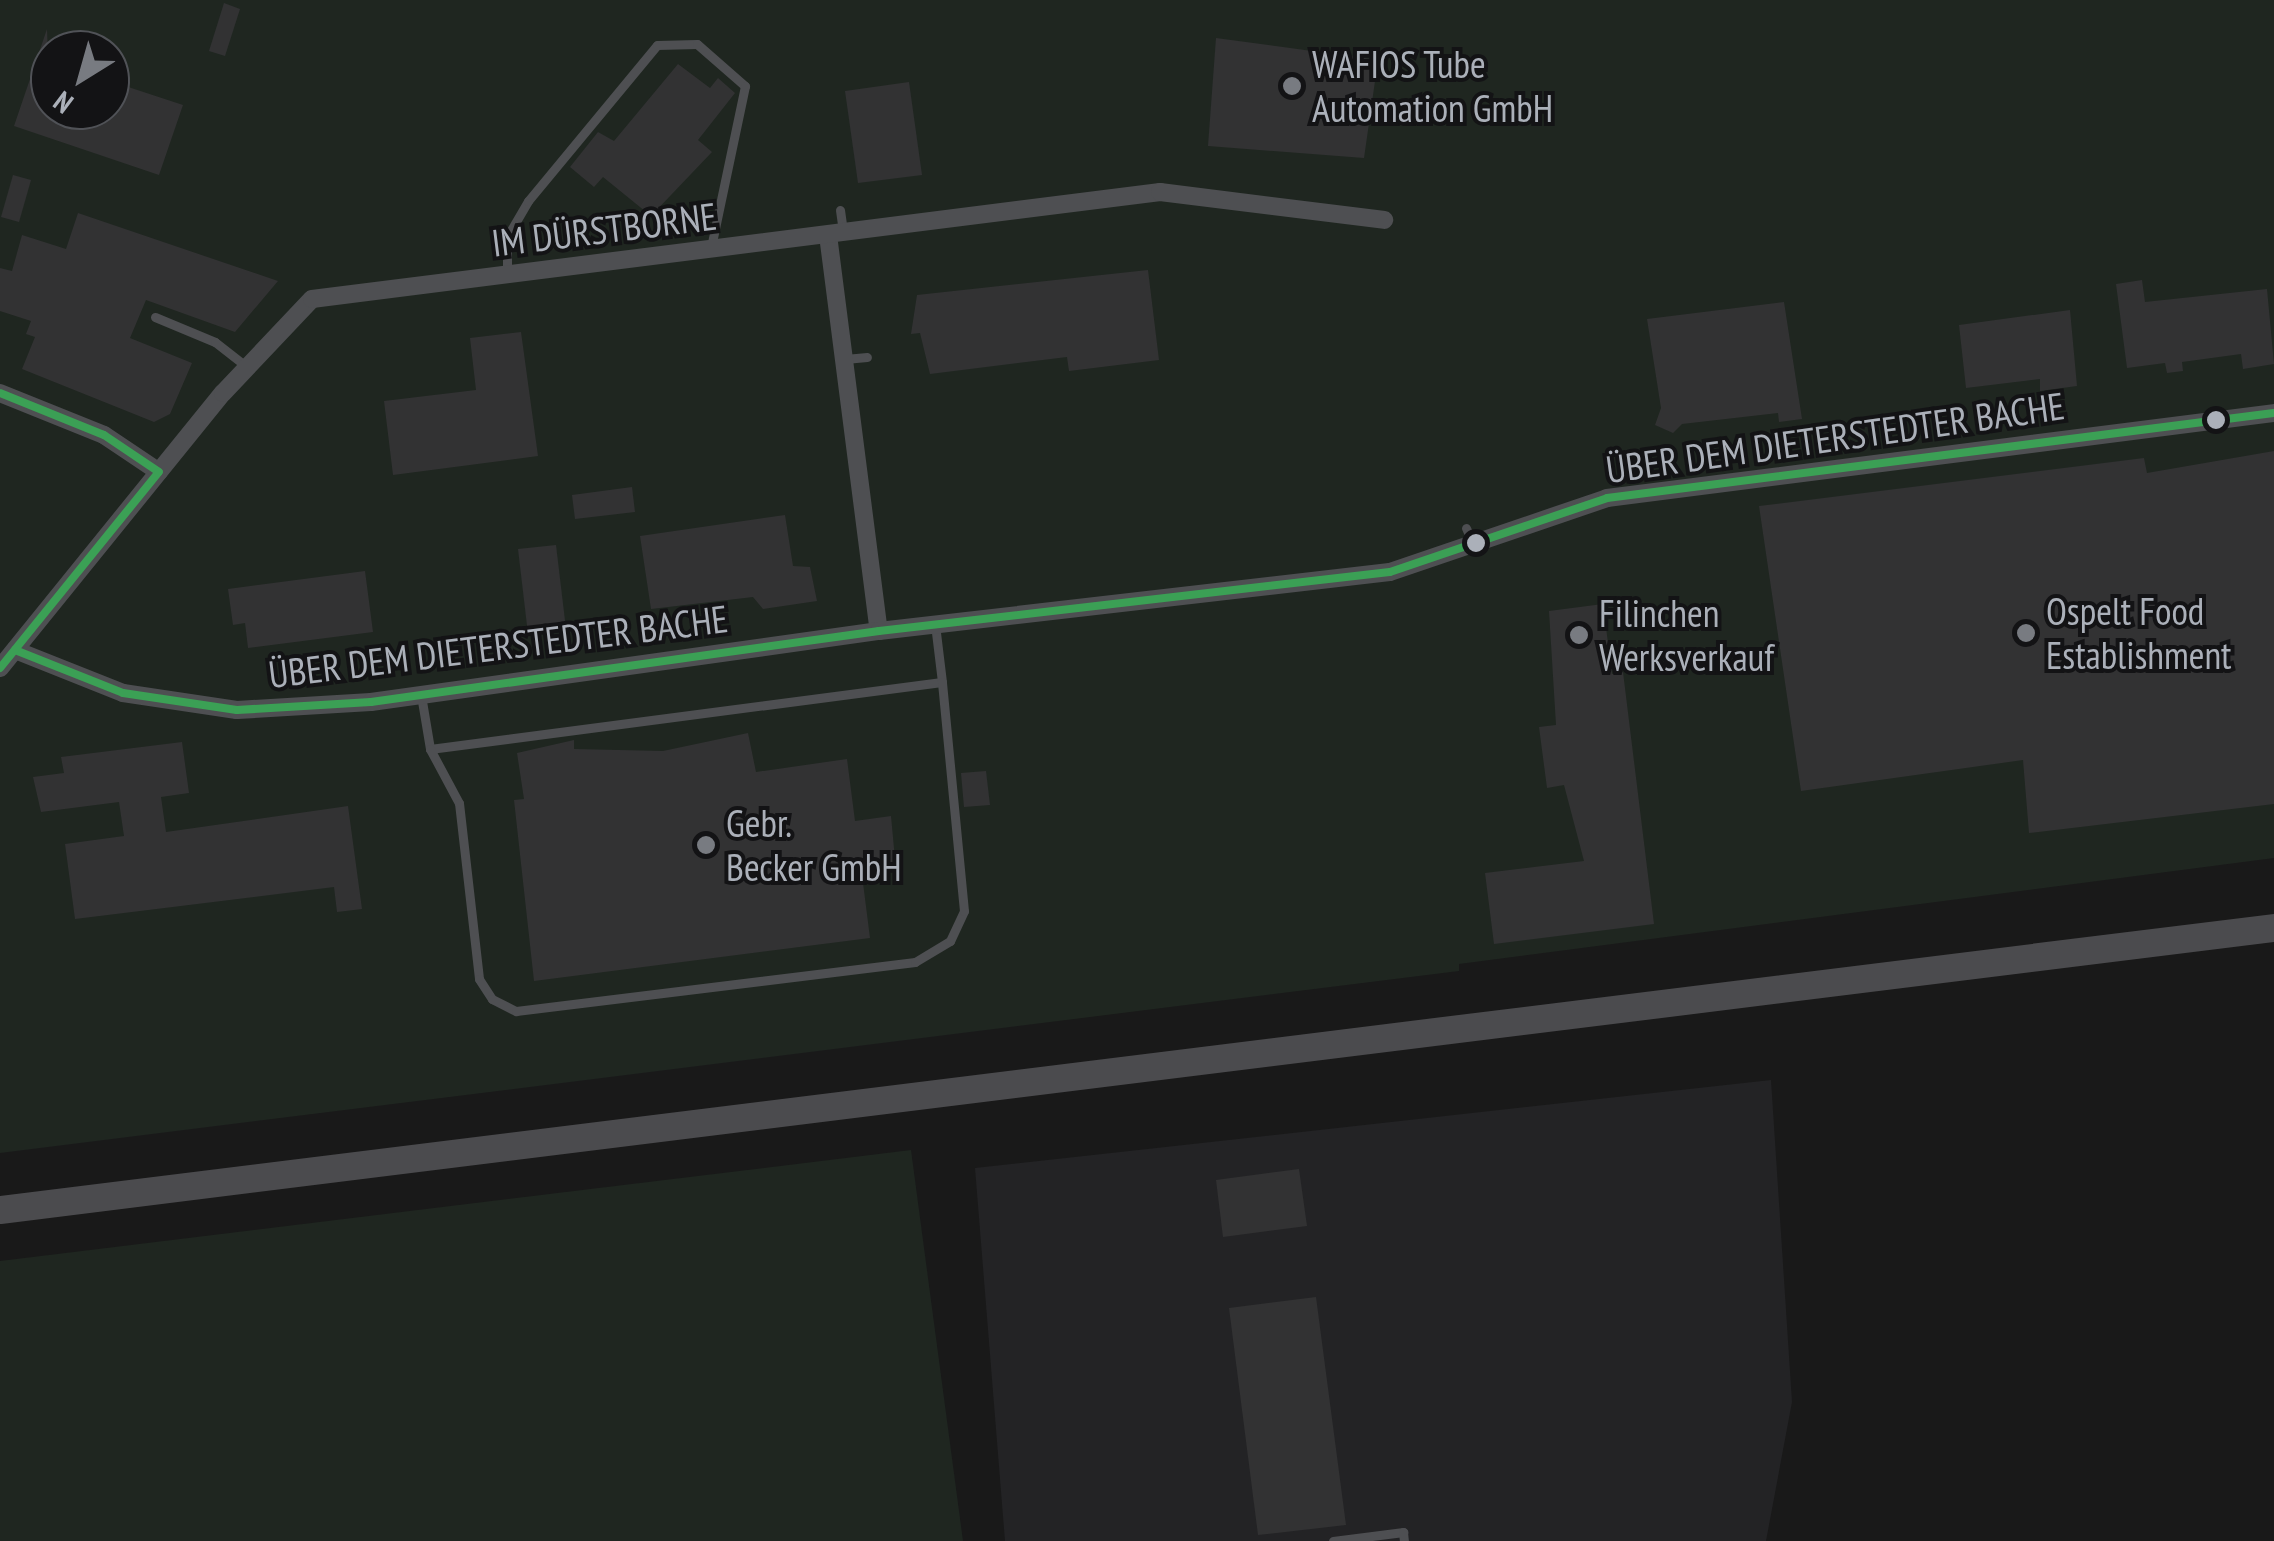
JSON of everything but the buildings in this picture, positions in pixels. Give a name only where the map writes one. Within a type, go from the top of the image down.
[{"type":"main road","points":[[0,1210],[2274,928]]},
{"type":"street","name":"IM DÜRSTBORNE","points":[[0,668],[246,366],[312,300],[1160,192],[1384,220]]},
{"type":"street","points":[[836,234],[844,359],[879,631]]},
{"type":"street","points":[[0,394],[104,436],[159,472]]},
{"type":"street","name":"ÜBER DEM DIETERSTEDTER BACHE","points":[[15,650],[123,694],[238,710],[421,695],[879,631],[1390,572],[1476,549],[1607,498],[2274,413]]},
{"type":"lane","points":[[508,274],[507,237],[528,201],[657,45],[696,44],[745,86],[743,124],[724,157],[710,248]]},
{"type":"lane","points":[[836,234],[840,210]]},
{"type":"lane","points":[[155,317],[215,342],[246,366]]},
{"type":"lane","points":[[844,359],[866,356]]},
{"type":"lane","points":[[1466,528],[1476,549]]},
{"type":"lane","points":[[421,695],[430,749],[459,803],[479,979],[492,1000],[516,1011],[896,964],[950,941],[964,911],[936,624]]},
{"type":"lane","points":[[430,749],[942,682]]},
{"type":"lane","points":[[1333,1541],[1403,1532],[1404,1541]]},
{"type":"shaded area","points":[[0,0],[2274,0],[2274,858],[1459,964],[1459,971],[0,1153]]},
{"type":"shaded area","points":[[1771,1080],[1792,1402],[1766,1541],[1005,1541],[975,1168]]},
{"type":"shaded area","points":[[911,1150],[963,1541],[0,1541],[0,1261]]},
{"type":"transit line","points":[[0,393],[104,435],[159,472]]},
{"type":"transit line","points":[[15,650],[123,693],[237,710],[371,702],[879,631],[1390,572],[1607,498],[2274,413]]},
{"type":"transit line","points":[[0,668],[159,472]]},
{"type":"place","name":"WAFIOS Tube Automation GmbH","points":[[1292,86]]},
{"type":"place","name":"Ospelt Food Establishment","points":[[2026,633]]},
{"type":"place","name":"Filinchen Werksverkauf","points":[[1579,635]]},
{"type":"place","name":"Gebr. Becker GmbH","points":[[706,845]]}]
